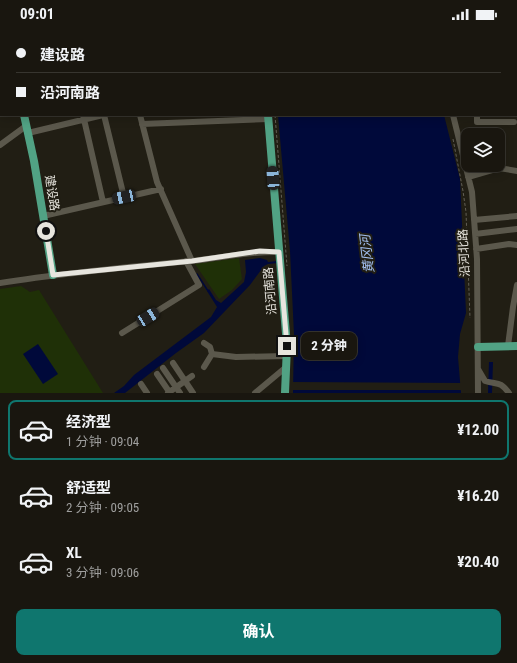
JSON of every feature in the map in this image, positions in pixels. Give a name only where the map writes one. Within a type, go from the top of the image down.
[{"type":"main road","name":"建设路","points":[[24,116],[34,160],[53,275]]},
{"type":"main road","name":"沿河南路","points":[[268,117],[287,346],[285,393]]},
{"type":"main road","points":[[478,347],[517,346]]},
{"type":"street","points":[[0,145],[27,129],[94,116]]},
{"type":"street","points":[[104,116],[124,197]]},
{"type":"street","points":[[122,333],[199,285],[158,182],[140,116]]},
{"type":"street","points":[[182,116],[183,122]]},
{"type":"street","name":"沿河北路","points":[[453,116],[472,192],[476,249],[478,393]]},
{"type":"street","points":[[477,116],[478,122],[514,122]]},
{"type":"street","points":[[84,117],[103,202]]},
{"type":"street","points":[[142,124],[268,117]]},
{"type":"street","points":[[505,169],[517,171]]},
{"type":"street","points":[[468,177],[485,172]]},
{"type":"street","points":[[43,216],[161,189]]},
{"type":"street","points":[[474,220],[517,216]]},
{"type":"street","points":[[475,234],[517,229]]},
{"type":"street","points":[[476,249],[509,244],[517,245]]},
{"type":"street","points":[[0,283],[53,275],[189,261],[260,251],[279,252]]},
{"type":"street","points":[[508,346],[517,285]]},
{"type":"street","points":[[204,343],[210,347],[212,354],[204,367]]},
{"type":"street","points":[[212,354],[236,357],[286,356]]},
{"type":"street","points":[[173,363],[193,393]]},
{"type":"street","points":[[163,368],[180,393]]},
{"type":"street","points":[[255,393],[286,368]]},
{"type":"street","points":[[478,368],[485,381],[503,385],[509,393]]},
{"type":"street","points":[[157,374],[169,393],[192,376]]},
{"type":"street","points":[[141,384],[146,393]]},
{"type":"path","points":[[452,138],[466,212],[470,318]]},
{"type":"green space","points":[[239,258],[242,279],[232,290],[219,299],[195,264]]},
{"type":"green space","points":[[21,286],[30,292],[39,290],[103,393],[0,393],[0,289]]},
{"type":"water","name":"黄冈河","points":[[278,116],[444,116],[460,179],[466,313],[460,334],[458,357],[461,393],[293,393],[294,334],[290,251]]},
{"type":"water","points":[[260,258],[267,260],[268,262],[278,261],[278,263],[264,266],[250,285],[204,333],[125,393],[114,393],[124,386],[134,375],[211,317],[217,307],[207,291],[209,289],[216,300],[221,303],[244,282],[246,272],[245,260]]},
{"type":"water","points":[[38,344],[58,374],[43,384],[23,354]]},
{"type":"water","points":[[489,362],[493,362],[492,393],[488,393]]},
{"type":"pier","points":[[293,382],[461,383],[461,390],[293,390]]},
{"type":"waterway","points":[[197,274],[208,291]]},
{"type":"route","points":[[46,231],[53,275],[192,261],[260,251],[279,252],[287,346]]}]
